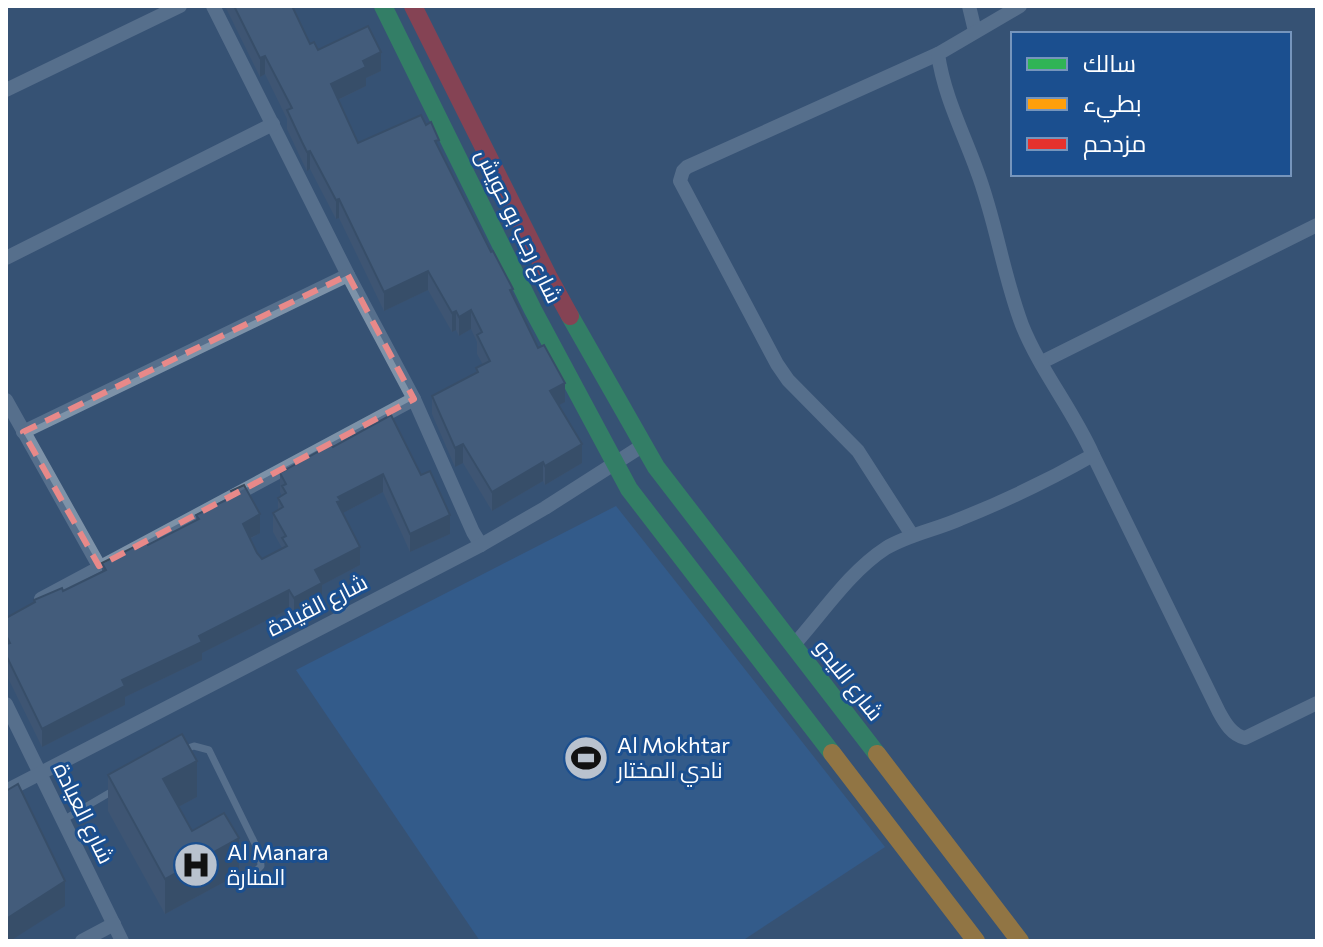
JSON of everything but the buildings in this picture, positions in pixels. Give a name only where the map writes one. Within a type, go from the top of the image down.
[{"type":"main road","name":"شارع رجب بو حويش","points":[[383,6],[536,316],[615,465]]},
{"type":"main road","name":"شارع رجب بو حويش","points":[[413,6],[548,276],[642,446]]},
{"type":"main road","name":"شارع الليدو","points":[[642,446],[1020,941]]},
{"type":"main road","points":[[615,465],[629,489],[976,941]]},
{"type":"street","points":[[6,90],[180,6]]},
{"type":"street","points":[[213,6],[414,399],[481,545]]},
{"type":"street","points":[[969,6],[975,31]]},
{"type":"street","points":[[912,535],[858,451],[788,380],[777,364],[680,181],[687,167],[938,54],[1020,6]]},
{"type":"street","points":[[938,54],[947,96],[985,194],[1005,273],[1023,327],[1093,455],[1224,721],[1238,736],[1245,738],[1317,703]]},
{"type":"street","points":[[6,258],[273,124]]},
{"type":"street","points":[[1042,362],[1317,225]]},
{"type":"street","points":[[23,432],[348,275]]},
{"type":"street","points":[[33,604],[414,399]]},
{"type":"street","points":[[6,400],[99,566]]},
{"type":"street","name":"شارع القيادة","points":[[6,791],[481,545],[642,446]]},
{"type":"street","points":[[793,646],[858,571],[884,550],[912,535],[958,520],[1093,455]]},
{"type":"street","name":"شارع العيادة","points":[[6,704],[122,941]]},
{"type":"street","points":[[82,941],[114,924]]},
{"type":"lane","points":[[171,757],[194,746],[209,750],[260,854],[261,866],[253,874]]},
{"type":"lane","points":[[63,820],[130,780]]},
{"type":"highlighted area","points":[[348,275],[414,399],[99,566],[23,432]]},
{"type":"shaded area","name":"Al Mokhtar نادي المختار","points":[[616,506],[885,847],[742,941],[480,941],[296,670]]},
{"type":"traffic: fast","points":[[383,6],[533,310],[629,489],[832,753]]},
{"type":"traffic: fast","points":[[570,316],[656,467],[877,754]]},
{"type":"traffic: slow","points":[[832,753],[976,941]]},
{"type":"traffic: slow","points":[[877,754],[1020,941]]},
{"type":"traffic: jam","points":[[413,6],[570,316]]},
{"type":"place","name":"Al Mokhtar نادي المختار","points":[[586,758]]},
{"type":"place","name":"Al Manara المنارة","points":[[196,865]]}]
